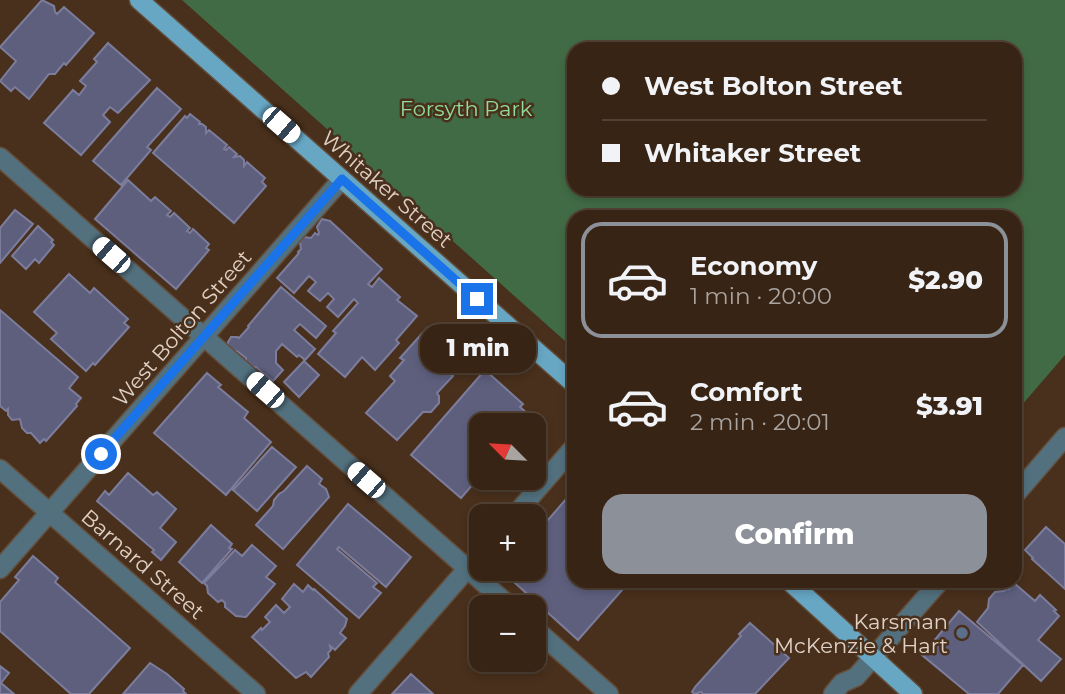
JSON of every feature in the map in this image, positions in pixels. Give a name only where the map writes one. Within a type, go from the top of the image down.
[{"type":"main road","name":"Whitaker Street","points":[[139,0],[567,378]]},
{"type":"main road","points":[[797,588],[913,694]]},
{"type":"street","points":[[0,157],[496,595]]},
{"type":"street","name":"West Bolton Street","points":[[0,569],[342,179]]},
{"type":"street","points":[[1022,487],[1065,438]]},
{"type":"street","points":[[524,504],[567,455]]},
{"type":"street","name":"Barnard Street","points":[[0,470],[256,694]]},
{"type":"street","points":[[358,694],[469,567]]},
{"type":"street","points":[[833,694],[842,683],[856,677],[934,588]]},
{"type":"street","points":[[546,639],[609,694]]},
{"type":"green space","name":"Forsyth Park","points":[[182,0],[1065,0],[1065,355],[1022,405],[1022,210],[567,210],[567,343]]},
{"type":"building","points":[[42,0],[54,6],[57,14],[64,7],[94,33],[66,65],[64,63],[55,74],[49,74],[29,99],[15,87],[11,91],[0,81],[16,61],[0,47]]},
{"type":"building","points":[[108,43],[150,80],[118,113],[110,107],[103,115],[110,122],[81,155],[44,123],[73,90],[79,95],[86,86],[80,81],[97,62],[94,59]]},
{"type":"building","points":[[157,88],[181,109],[147,147],[151,150],[121,185],[93,161]]},
{"type":"building","points":[[190,114],[206,127],[206,133],[209,130],[227,145],[224,149],[229,147],[237,154],[234,157],[240,156],[244,160],[244,166],[247,162],[265,178],[262,182],[266,186],[234,223],[153,153],[185,116],[187,118]]},
{"type":"building","points":[[128,180],[151,201],[155,197],[171,211],[167,215],[170,217],[174,213],[190,228],[187,231],[190,233],[193,229],[209,244],[206,248],[209,250],[176,289],[95,219]]},
{"type":"building","points":[[15,210],[33,224],[0,263],[0,228]]},
{"type":"building","points":[[322,219],[330,221],[382,269],[368,284],[372,287],[379,278],[400,297],[397,300],[417,316],[396,340],[399,343],[375,370],[362,357],[345,377],[318,354],[336,333],[333,331],[358,303],[354,299],[338,317],[327,307],[334,299],[328,293],[320,301],[308,291],[316,282],[309,276],[294,293],[277,278],[299,253],[300,242],[304,237],[311,238],[315,233],[318,235],[317,227]]},
{"type":"building","points":[[38,226],[53,240],[51,242],[54,245],[39,263],[35,259],[26,269],[12,256]]},
{"type":"building","points":[[69,274],[90,293],[94,288],[128,319],[124,323],[129,327],[95,365],[93,363],[86,371],[51,339],[57,333],[34,312]]},
{"type":"building","points":[[281,287],[326,326],[316,338],[300,324],[294,330],[315,349],[305,360],[299,355],[297,357],[282,344],[276,351],[276,363],[283,370],[273,381],[256,367],[250,368],[246,364],[246,358],[227,348],[227,344],[231,337],[239,338]]},
{"type":"building","points":[[0,310],[78,377],[69,388],[81,398],[77,406],[46,441],[44,439],[40,443],[22,428],[20,419],[12,420],[8,409],[6,411],[0,406]]},
{"type":"building","points":[[427,328],[454,353],[443,366],[453,376],[437,393],[439,403],[431,412],[423,412],[397,440],[366,413],[395,381],[390,376],[404,360],[400,358]]},
{"type":"building","points":[[304,361],[319,375],[299,397],[284,382]]},
{"type":"building","points":[[485,370],[523,404],[520,407],[527,413],[469,413],[469,489],[461,498],[411,455]]},
{"type":"building","points":[[207,373],[221,385],[218,387],[248,412],[244,418],[271,442],[226,495],[154,433]]},
{"type":"building","points":[[272,447],[296,467],[257,511],[233,490]]},
{"type":"building","points":[[307,466],[322,479],[319,484],[326,489],[329,497],[283,549],[256,525],[273,506],[279,494]]},
{"type":"building","points":[[128,473],[153,495],[157,492],[176,509],[160,528],[176,542],[161,560],[152,552],[154,550],[97,501],[105,491],[109,495]]},
{"type":"building","points":[[567,498],[567,588],[624,588],[578,640],[546,611],[546,595],[528,595],[513,581],[546,581],[546,522]]},
{"type":"building","points":[[348,504],[411,557],[386,587],[339,547],[337,549],[377,583],[373,587],[381,593],[359,618],[297,565]]},
{"type":"building","points":[[211,525],[232,544],[229,548],[232,549],[202,583],[179,562]]},
{"type":"building","points":[[1046,527],[1065,544],[1065,589],[1025,550]]},
{"type":"building","points":[[252,545],[276,566],[266,577],[275,584],[246,617],[236,616],[225,607],[222,600],[218,602],[208,593],[204,583],[235,550],[242,556]]},
{"type":"building","points":[[33,556],[58,578],[55,582],[130,648],[89,694],[71,694],[0,631],[0,602],[19,580],[15,577]]},
{"type":"building","points":[[294,584],[303,592],[308,585],[347,619],[340,633],[346,638],[335,650],[330,646],[329,657],[311,677],[306,672],[296,678],[252,637],[270,622],[265,617],[276,605],[284,613],[290,607],[282,599]]},
{"type":"building","points":[[1020,588],[1035,601],[1040,595],[1059,616],[1038,640],[1061,659],[1041,681],[977,622],[988,608],[989,599],[995,592]]},
{"type":"building","name":"Karsman McKenzie & Hart","points":[[959,611],[1023,665],[998,694],[969,694],[922,655]]},
{"type":"building","points":[[750,623],[789,658],[755,694],[692,692],[741,636],[739,634]]},
{"type":"building","points":[[150,663],[167,674],[186,694],[123,694]]},
{"type":"building","points":[[0,666],[9,673],[1,683],[14,694],[0,694]]},
{"type":"building","points":[[411,674],[433,694],[392,694]]},
{"type":"place","name":"Karsman McKenzie & Hart","points":[[962,633]]},
{"type":"route","points":[[101,454],[342,179],[477,299]]}]
